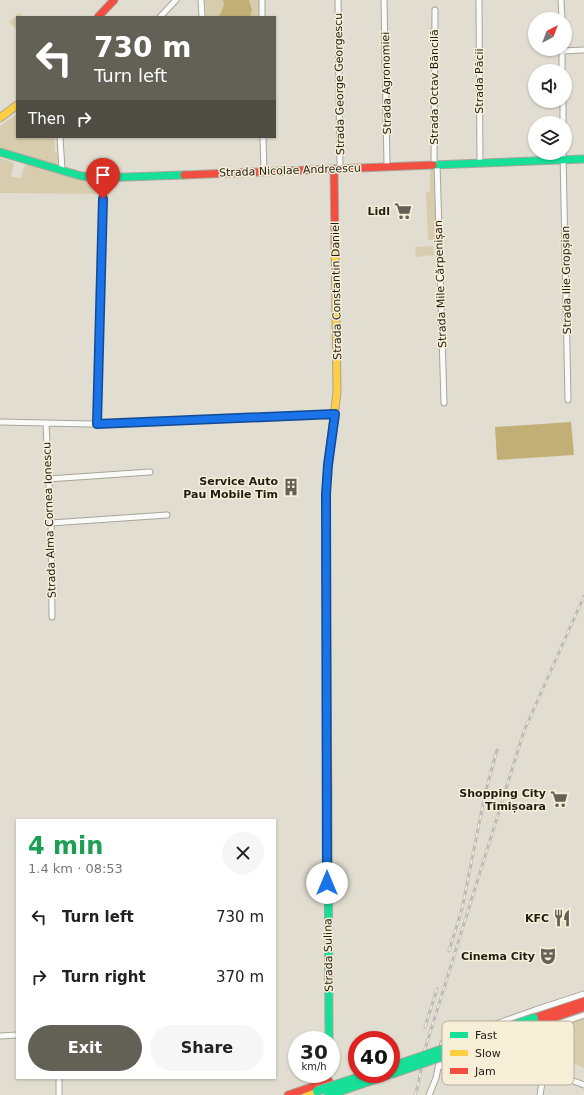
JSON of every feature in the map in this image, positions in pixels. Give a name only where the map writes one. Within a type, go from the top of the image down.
[{"type":"main road","points":[[99,16],[114,0]]},
{"type":"main road","points":[[0,118],[16,106]]},
{"type":"main road","name":"Strada Nicolae Andreescu","points":[[0,152],[81,176],[104,178],[264,170],[337,169],[480,163],[528,159]]},
{"type":"main road","name":"Strada Nicolae Andreescu","points":[[572,157],[584,159]]},
{"type":"main road","name":"Strada Constantin Daniel","points":[[335,414],[337,392],[337,169]]},
{"type":"main road","name":"Strada Sulina","points":[[329,1031],[326,494],[328,465],[335,414]]},
{"type":"main road","points":[[535,1021],[584,1002]]},
{"type":"main road","points":[[535,1021],[584,1007]]},
{"type":"main road","points":[[400,1064],[442,1051]]},
{"type":"main road","points":[[400,1071],[442,1055]]},
{"type":"main road","points":[[306,1095],[348,1081]]},
{"type":"main road","points":[[288,1095],[317,1083]]},
{"type":"main road","points":[[329,1083],[328,1095],[364,1083]]},
{"type":"street","points":[[161,16],[176,0]]},
{"type":"street","points":[[201,0],[202,16]]},
{"type":"street","points":[[262,0],[262,16]]},
{"type":"street","name":"Strada George Georgescu","points":[[337,169],[338,0]]},
{"type":"street","name":"Strada Agronomiei","points":[[384,0],[386,166]]},
{"type":"street","name":"Strada Păcii","points":[[479,0],[480,163]]},
{"type":"street","points":[[562,0],[562,12]]},
{"type":"street","name":"Strada Octav Băncilă","points":[[435,10],[435,164]]},
{"type":"street","points":[[572,50],[584,50]]},
{"type":"street","points":[[60,138],[62,170]]},
{"type":"street","points":[[263,138],[264,170]]},
{"type":"street","name":"Strada Ilie Gropșian","points":[[563,160],[568,400]]},
{"type":"street","name":"Strada Mile Cărpenișan","points":[[435,164],[444,403]]},
{"type":"street","points":[[97,424],[104,178]]},
{"type":"street","points":[[0,422],[97,424],[335,414]]},
{"type":"street","name":"Strada Alma Cornea Ionescu","points":[[46,424],[51,523],[52,617]]},
{"type":"street","points":[[48,480],[150,472]]},
{"type":"street","points":[[51,523],[167,515]]},
{"type":"street","points":[[505,1021],[584,994]]},
{"type":"street","points":[[567,1021],[584,1015]]},
{"type":"street","points":[[0,1036],[16,1035]]},
{"type":"street","points":[[429,1095],[436,1078],[442,1049]]},
{"type":"street","points":[[59,1079],[59,1095]]},
{"type":"street","points":[[574,1081],[584,1085]]},
{"type":"street","points":[[540,1095],[542,1085]]},
{"type":"shaded area","points":[[205,0],[259,0],[260,16],[206,16]]},
{"type":"shaded area","points":[[223,0],[249,0],[252,10],[250,16],[219,16],[224,5]]},
{"type":"shaded area","points":[[18,13],[22,16],[16,16],[16,29],[9,22]]},
{"type":"shaded area","points":[[16,115],[16,138],[54,138],[55,153],[58,153],[57,165],[19,155],[0,147],[0,126]]},
{"type":"shaded area","points":[[0,158],[14,163],[11,177],[21,178],[24,166],[29,164],[70,177],[95,181],[96,194],[0,193]]},
{"type":"shaded area","points":[[434,169],[436,240],[428,240],[426,192],[430,191],[430,170]]},
{"type":"shaded area","points":[[433,246],[434,255],[416,257],[415,247]]},
{"type":"shaded area","points":[[571,422],[574,455],[497,460],[495,427]]},
{"type":"shaded area","points":[[584,1015],[584,1068],[574,1063],[574,1021],[568,1021]]},
{"type":"railway","points":[[415,1095],[425,1049],[524,731],[584,596]]},
{"type":"railway","points":[[449,951],[462,909],[485,794],[497,750]]},
{"type":"railway","points":[[425,1027],[437,989]]},
{"type":"traffic: fast","points":[[0,152],[81,176],[98,178],[184,175]]},
{"type":"traffic: fast","points":[[433,165],[584,159]]},
{"type":"traffic: fast","points":[[328,797],[329,1031]]},
{"type":"traffic: fast","points":[[525,1021],[534,1018]]},
{"type":"traffic: fast","points":[[400,1064],[442,1050]]},
{"type":"traffic: fast","points":[[400,1071],[442,1056]]},
{"type":"traffic: fast","points":[[317,1091],[348,1081]]},
{"type":"traffic: fast","points":[[328,1095],[363,1083]]},
{"type":"traffic: slow","points":[[0,118],[16,106]]},
{"type":"traffic: slow","points":[[326,570],[326,494],[337,392],[335,243]]},
{"type":"traffic: slow","points":[[306,1095],[317,1091]]},
{"type":"traffic: jam","points":[[99,16],[114,0]]},
{"type":"traffic: jam","points":[[184,175],[433,165]]},
{"type":"traffic: jam","points":[[334,169],[335,243]]},
{"type":"traffic: jam","points":[[326,570],[328,797]]},
{"type":"traffic: jam","points":[[534,1018],[584,1001]]},
{"type":"traffic: jam","points":[[544,1021],[584,1007]]},
{"type":"traffic: jam","points":[[288,1095],[323,1083]]},
{"type":"place","name":"Lidl","points":[[403,211]]},
{"type":"place","name":"Service Auto Pau Mobile Tim","points":[[291,487]]},
{"type":"place","name":"Shopping City Timișoara","points":[[559,799]]},
{"type":"place","name":"KFC","points":[[562,918]]},
{"type":"place","name":"Cinema City","points":[[548,956]]},
{"type":"route","points":[[103,199],[97,424],[335,414],[328,465],[326,494],[327,883]]}]
